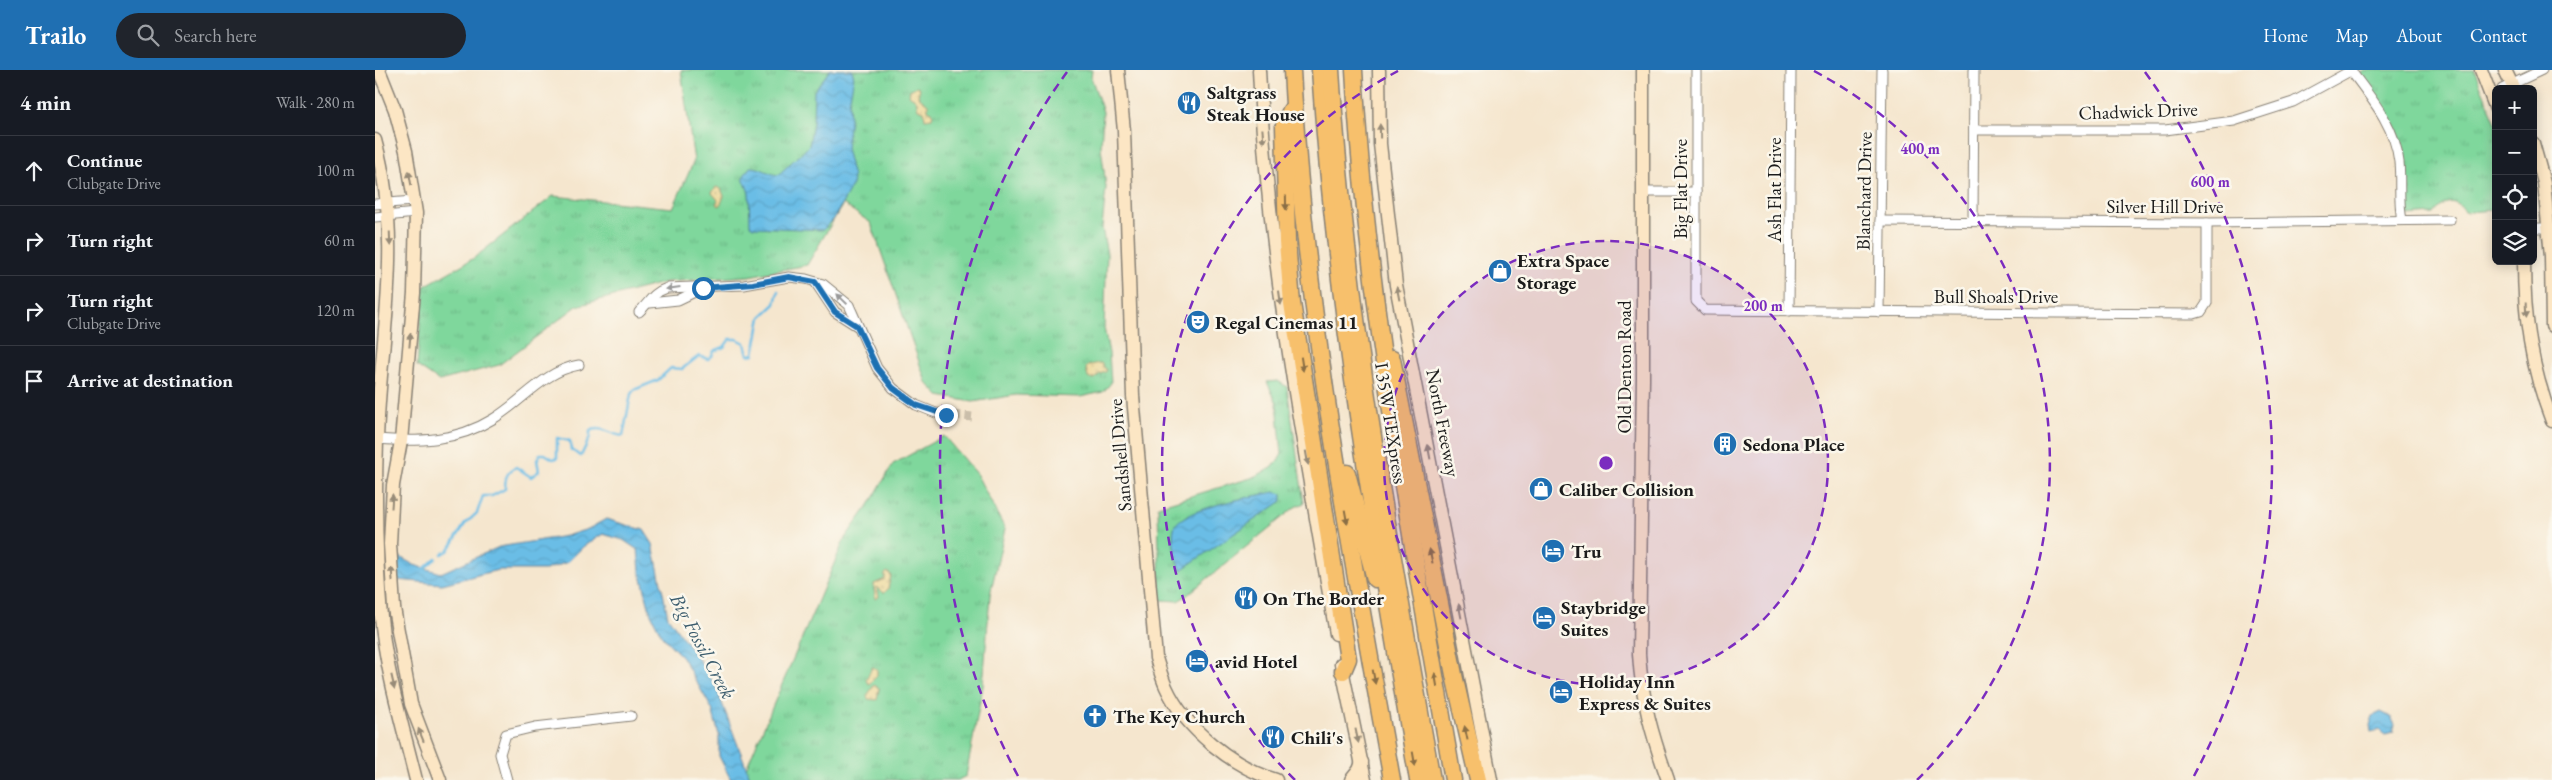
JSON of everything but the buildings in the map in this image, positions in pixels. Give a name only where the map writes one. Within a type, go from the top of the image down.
[{"type":"highway","points":[[1292,70],[1293,104],[1316,329],[1334,452],[1392,780]]},
{"type":"highway","name":"I 35W TEXpress","points":[[1320,70],[1331,214],[1352,380],[1418,780]]},
{"type":"highway","name":"I 35W TEXpress","points":[[1331,70],[1342,210],[1363,377],[1432,780]]},
{"type":"highway","points":[[1353,70],[1364,206],[1386,386],[1453,780]]},
{"type":"highway","points":[[1293,104],[1284,125],[1287,242],[1291,286],[1346,650],[1347,659],[1343,671]]},
{"type":"highway","points":[[1364,206],[1373,218],[1392,357],[1454,675],[1478,780]]},
{"type":"highway","points":[[1334,452],[1349,476],[1373,571],[1410,738]]},
{"type":"main road","points":[[379,70],[395,110],[406,151],[415,207],[414,293],[401,441],[384,549],[380,599],[381,619],[391,677],[416,780]]},
{"type":"main road","name":"Sandshell Drive","points":[[1118,70],[1124,131],[1133,396],[1156,658],[1167,688],[1182,712],[1203,736],[1237,765],[1276,780]]},
{"type":"main road","points":[[1259,70],[1267,177],[1282,315],[1343,671],[1365,780]]},
{"type":"main road","name":"North Freeway","points":[[1379,70],[1380,144],[1396,285],[1491,780]]},
{"type":"main road","name":"Old Denton Road","points":[[1643,70],[1639,654],[1641,690],[1649,728],[1668,780]]},
{"type":"main road","points":[[2481,70],[2498,85]]},
{"type":"main road","points":[[2503,85],[2505,70]]},
{"type":"main road","points":[[375,140],[381,203],[389,216],[390,266],[379,368],[376,439],[384,549],[411,704],[440,780]]},
{"type":"main road","points":[[2537,157],[2544,183],[2550,228],[2552,326]]},
{"type":"main road","points":[[2524,265],[2527,332],[2541,393],[2552,421]]},
{"type":"main road","points":[[1351,780],[1359,770],[1362,762]]},
{"type":"street","name":"Big Flat Drive","points":[[1696,70],[1697,301],[1701,308]]},
{"type":"street","name":"Ash Flat Drive","points":[[1789,311],[1791,70]]},
{"type":"street","name":"Blanchard Drive","points":[[1879,312],[1882,70]]},
{"type":"street","points":[[1973,221],[1974,70]]},
{"type":"street","points":[[2352,70],[2380,110],[2397,146],[2403,220]]},
{"type":"street","name":"Chadwick Drive","points":[[1974,130],[2165,130],[2235,121],[2293,102],[2352,70]]},
{"type":"street","points":[[2511,85],[2543,70]]},
{"type":"street","points":[[1643,192],[1696,192]]},
{"type":"street","points":[[381,203],[415,207]]},
{"type":"street","points":[[375,217],[389,216],[415,207]]},
{"type":"street","name":"Silver Hill Drive","points":[[1880,221],[2207,223],[2450,220]]},
{"type":"street","name":"Bull Shoals Drive","points":[[1701,308],[1705,310],[1879,312],[2198,313],[2204,309],[2207,302],[2207,223]]},
{"type":"street","points":[[2537,228],[2550,228]]},
{"type":"street","points":[[639,312],[650,302],[652,295],[667,288],[689,286],[703,288],[753,284],[789,277],[815,282],[832,289],[849,305],[877,368],[900,396],[929,410],[952,415]]},
{"type":"street","points":[[815,282],[835,312],[857,326]]},
{"type":"street","points":[[650,302],[677,300],[703,288]]},
{"type":"street","points":[[376,439],[401,441],[436,440],[470,431],[494,419],[555,372],[579,365]]},
{"type":"street","points":[[507,780],[500,754],[505,743],[505,735],[516,730],[631,716]]},
{"type":"green space","points":[[681,70],[1092,70],[1091,77],[1103,112],[1101,147],[1106,187],[1102,228],[1107,254],[1104,328],[1109,353],[1111,383],[1103,392],[1080,397],[1016,395],[973,402],[939,396],[926,382],[871,223],[843,204],[807,265],[749,276],[666,282],[577,306],[499,365],[439,381],[417,366],[423,287],[474,258],[553,196],[673,208],[694,161]]},
{"type":"green space","points":[[2364,70],[2474,70],[2492,113],[2492,210],[2466,212],[2458,204],[2450,203],[2442,206],[2434,214],[2407,216],[2405,167],[2397,131],[2359,73]]},
{"type":"green space","points":[[1278,381],[1287,387],[1304,503],[1295,507],[1186,596],[1178,601],[1160,600],[1158,506],[1251,478],[1272,468],[1282,454],[1277,403],[1267,382]]},
{"type":"green space","points":[[944,436],[977,475],[1005,529],[990,595],[983,686],[966,776],[958,780],[741,780],[845,538],[869,505],[893,464]]},
{"type":"sand","points":[[917,86],[920,88],[918,96],[928,104],[928,110],[933,113],[932,118],[925,119],[924,111],[918,109],[916,100],[909,95],[910,90]]},
{"type":"sand","points":[[716,187],[721,189],[724,196],[720,206],[716,204],[718,200],[712,193]]},
{"type":"sand","points":[[1101,363],[1107,371],[1098,375],[1095,379],[1088,378],[1086,368],[1089,365]]},
{"type":"sand","points":[[887,572],[891,575],[888,589],[884,593],[877,587],[879,597],[875,599],[874,584],[885,579]]},
{"type":"sand","points":[[872,667],[877,669],[877,676],[869,684],[866,681]]},
{"type":"sand","points":[[874,685],[879,688],[877,700],[868,699],[867,696]]},
{"type":"water","points":[[830,70],[852,70],[854,77],[849,103],[850,120],[846,148],[853,177],[852,186],[833,220],[823,230],[753,227],[750,225],[749,193],[743,177],[750,167],[778,175],[809,146],[813,123],[814,91]]},
{"type":"water","points":[[1274,492],[1282,494],[1282,501],[1181,570],[1173,538],[1174,528],[1179,521],[1202,509],[1218,504]]},
{"type":"water","points":[[606,519],[644,530],[653,544],[668,617],[707,671],[717,690],[750,777],[756,780],[731,780],[719,756],[719,735],[712,709],[682,657],[662,636],[651,614],[640,571],[638,550],[623,540],[603,534],[584,546],[568,562],[545,570],[498,570],[442,584],[375,578],[375,564],[398,556],[414,565],[441,573],[499,547],[566,536],[588,529]]},
{"type":"water","points":[[2381,712],[2391,717],[2395,725],[2393,733],[2385,735],[2379,730],[2371,732],[2370,725],[2373,716]]},
{"type":"waterway","points":[[442,554],[448,551],[465,524],[477,513],[483,496],[492,496],[505,489],[505,482],[510,471],[516,467],[531,477],[539,471],[537,460],[540,454],[545,454],[553,459],[557,458],[557,438],[570,441],[571,450],[581,456],[590,437],[590,431],[594,429],[623,436],[631,394],[634,390],[658,380],[671,368],[682,369],[699,356],[708,359],[714,351],[724,347],[730,339],[737,339],[745,343],[748,355],[754,354],[761,317],[775,304],[778,291]]},
{"type":"waterway","points":[[424,569],[436,558]]},
{"type":"tunnel","points":[[952,415],[972,417]]},
{"type":"place","name":"Saltgrass Steak House","points":[[1189,103]]},
{"type":"place","name":"Extra Space Storage","points":[[1500,271]]},
{"type":"place","name":"Regal Cinemas 11","points":[[1198,322]]},
{"type":"place","name":"Sedona Place","points":[[1725,444]]},
{"type":"place","name":"Caliber Collision","points":[[1541,489]]},
{"type":"place","name":"Tru","points":[[1553,551]]},
{"type":"place","name":"On The Border","points":[[1246,598]]},
{"type":"place","name":"Staybridge Suites","points":[[1544,618]]},
{"type":"place","name":"avid Hotel","points":[[1197,661]]},
{"type":"place","name":"Holiday Inn Express & Suites","points":[[1561,692]]},
{"type":"place","name":"The Key Church","points":[[1095,716]]},
{"type":"place","name":"Chili's","points":[[1273,737]]},
{"type":"route","points":[[703,288],[753,284],[789,277],[815,282],[835,312],[857,326],[877,368],[900,396],[916,405],[946,415]]},
{"type":"water label","name":"Big Fossil Creek","points":[[703,646]]}]
